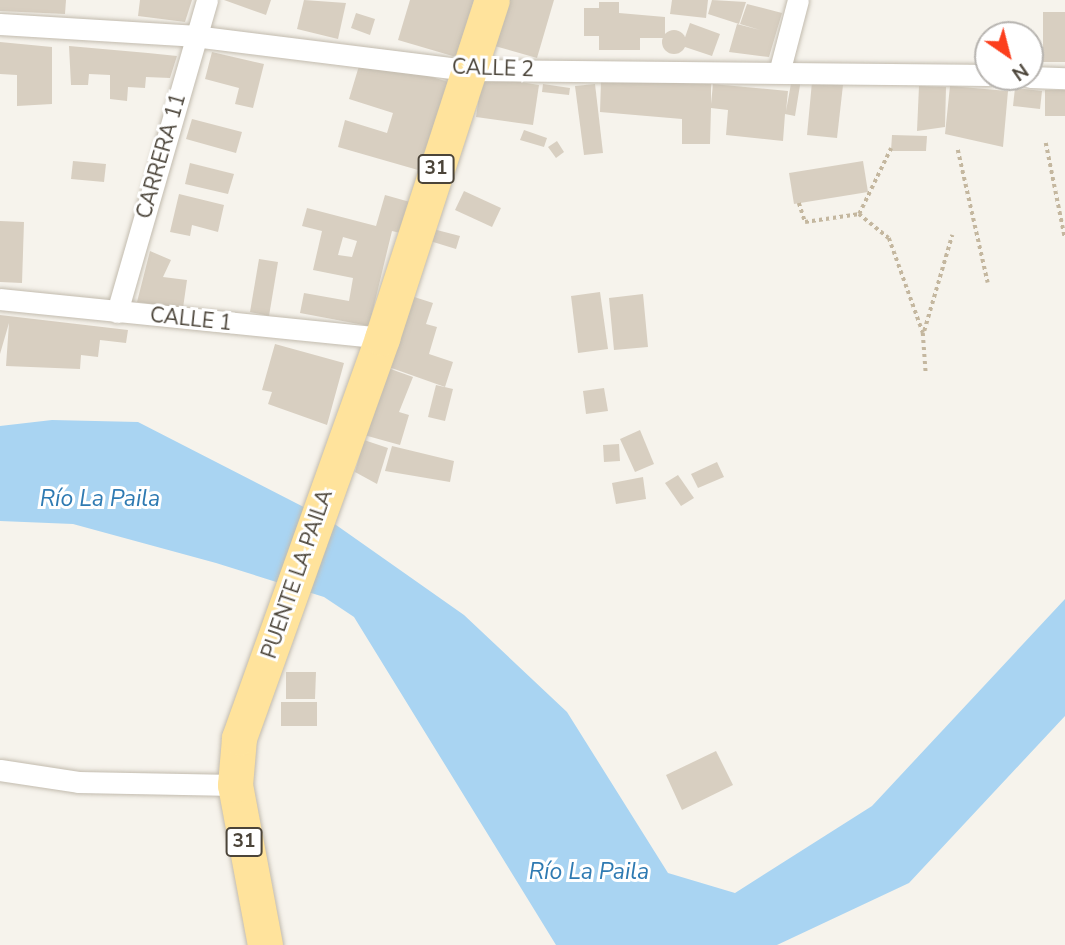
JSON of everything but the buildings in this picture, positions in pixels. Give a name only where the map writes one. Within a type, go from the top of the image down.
[{"type":"main road","name":"31","points":[[382,338],[492,0]]},
{"type":"main road","name":"PUENTE LA PAILA","points":[[235,785],[239,738],[382,338]]},
{"type":"main road","name":"31","points":[[235,785],[265,945]]},
{"type":"street","name":"CARRERA 11","points":[[117,312],[194,36],[207,0]]},
{"type":"street","points":[[780,69],[798,0]]},
{"type":"street","name":"CALLE 2","points":[[0,24],[194,36],[468,70],[780,69],[974,75]]},
{"type":"street","points":[[1044,77],[1065,78]]},
{"type":"street","name":"CALLE 1","points":[[0,299],[382,338]]},
{"type":"street","points":[[0,770],[78,782],[235,785]]},
{"type":"path","points":[[1046,143],[1065,238]]},
{"type":"path","points":[[859,214],[891,148]]},
{"type":"path","points":[[958,150],[988,284]]},
{"type":"path","points":[[799,203],[805,222],[859,214],[889,238],[923,333],[926,375]]},
{"type":"path","points":[[923,333],[952,235]]},
{"type":"water","name":"Río La Paila","points":[[52,420],[138,422],[329,520],[464,615],[567,712],[668,873],[735,893],[872,806],[1065,599],[1065,716],[909,883],[777,945],[556,945],[354,617],[324,597],[216,563],[73,524],[0,521],[0,426]]}]
